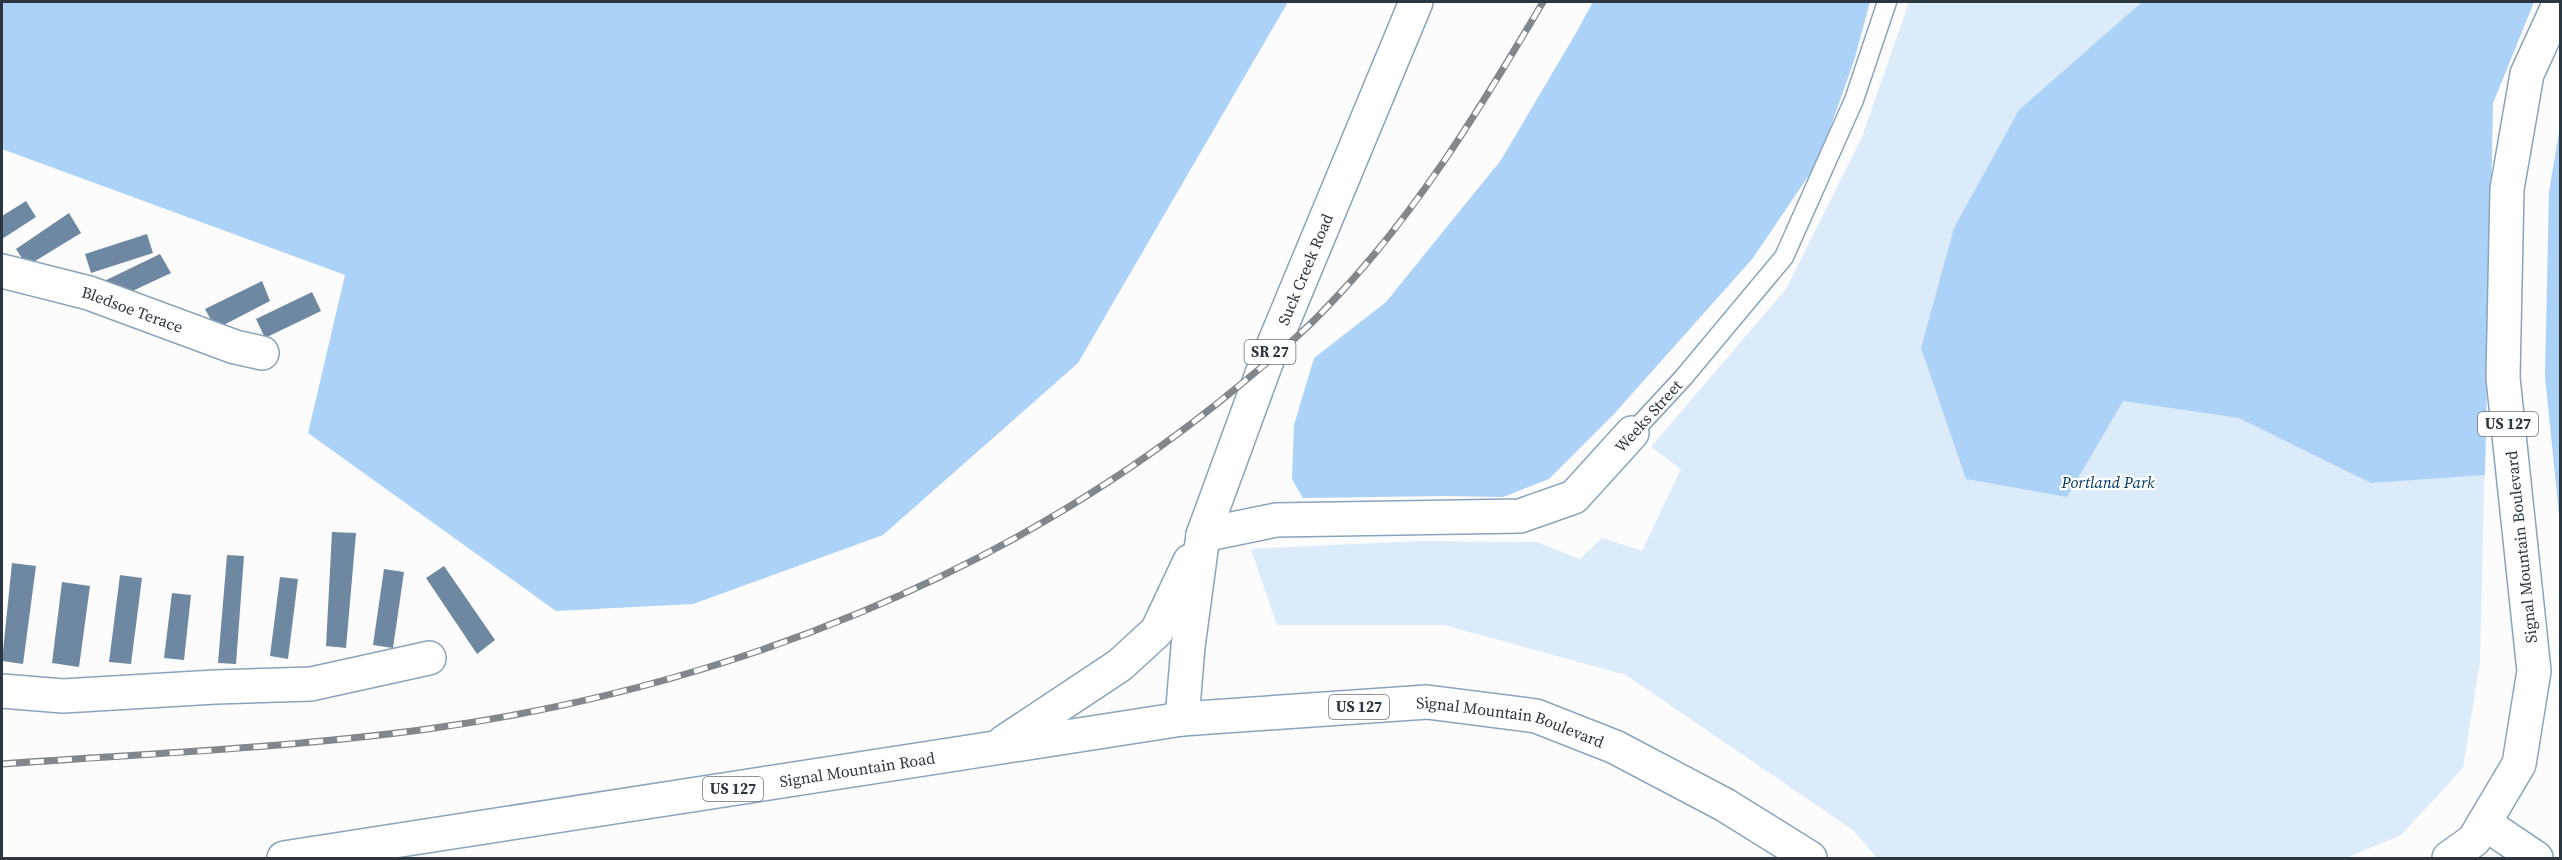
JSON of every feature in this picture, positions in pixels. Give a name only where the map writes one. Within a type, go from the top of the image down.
[{"type":"main road","name":"Suck Creek Road","points":[[1182,719],[1188,647],[1203,535],[1266,363],[1416,2]]},
{"type":"main road","name":"Signal Mountain Boulevard","points":[[2449,858],[2474,840],[2519,764],[2534,671],[2503,378],[2507,189],[2527,74],[2560,3]]},
{"type":"main road","name":"Bledsoe Terace","points":[[2,271],[89,293],[235,346],[262,353]]},
{"type":"main road","name":"Weeks Street","points":[[1203,535],[1276,520],[1520,516],[1574,497],[1632,433]]},
{"type":"main road","points":[[995,748],[1120,665],[1157,631],[1203,535]]},
{"type":"main road","points":[[2,691],[63,696],[311,684],[429,658]]},
{"type":"main road","name":"Signal Mountain Boulevard","points":[[1182,719],[1428,702],[1536,717],[1615,747],[1725,805],[1810,858]]},
{"type":"main road","name":"Signal Mountain Road","points":[[284,858],[1182,719]]},
{"type":"main road","points":[[2484,823],[2536,858]]},
{"type":"lane","name":"Weeks Street","points":[[1632,433],[1683,378],[1784,257],[1854,100],[1887,2]]},
{"type":"green space","name":"Portland Park","points":[[1909,2],[2534,2],[2493,103],[2480,662],[2463,768],[2401,835],[2346,858],[1877,858],[1853,830],[1626,675],[1444,625],[1277,625],[1251,549],[1419,541],[1537,542],[1580,559],[1602,538],[1642,551],[1681,469],[1651,447],[1786,289],[1862,137]]},
{"type":"shaded area","points":[[2,2],[1288,2],[1078,363],[883,535],[693,604],[556,611],[308,433],[345,275],[2,149]]},
{"type":"shaded area","points":[[1593,2],[1870,2],[1854,61],[1818,162],[1753,258],[1614,414],[1549,479],[1503,497],[1303,498],[1292,479],[1294,425],[1314,358],[1386,302],[1501,160]]},
{"type":"shaded area","points":[[2142,2],[2534,2],[2493,103],[2485,475],[2371,483],[2239,418],[2123,401],[2067,497],[1966,479],[1921,348],[1954,228],[2019,110]]},
{"type":"shaded area","points":[[2560,126],[2560,525],[2545,376],[2549,192]]},
{"type":"building","points":[[26,201],[36,217],[2,239],[2,216]]},
{"type":"building","points":[[69,213],[81,233],[27,266],[16,249]]},
{"type":"building","points":[[147,234],[153,253],[91,273],[85,254]]},
{"type":"building","points":[[160,254],[171,273],[111,301],[98,284]]},
{"type":"building","points":[[262,281],[270,301],[216,329],[205,309]]},
{"type":"building","points":[[312,292],[321,311],[265,338],[256,319]]},
{"type":"building","points":[[332,532],[356,533],[346,648],[326,646]]},
{"type":"building","points":[[227,555],[244,556],[236,664],[218,663]]},
{"type":"building","points":[[12,563],[36,566],[23,664],[2,661]]},
{"type":"building","points":[[444,566],[495,640],[477,654],[426,578]]},
{"type":"building","points":[[384,569],[404,572],[393,648],[373,645]]},
{"type":"building","points":[[120,575],[142,578],[131,664],[109,662]]},
{"type":"building","points":[[280,577],[298,579],[288,659],[270,656]]},
{"type":"building","points":[[62,582],[90,586],[79,667],[52,663]]},
{"type":"building","points":[[172,593],[191,595],[184,660],[164,658]]},
{"type":"railway","points":[[2,764],[215,750],[375,736],[538,710],[647,685],[754,652],[858,613],[960,567],[1058,514],[1151,453],[1240,385],[1307,327],[1360,271],[1418,198],[1495,82],[1543,2]]}]
